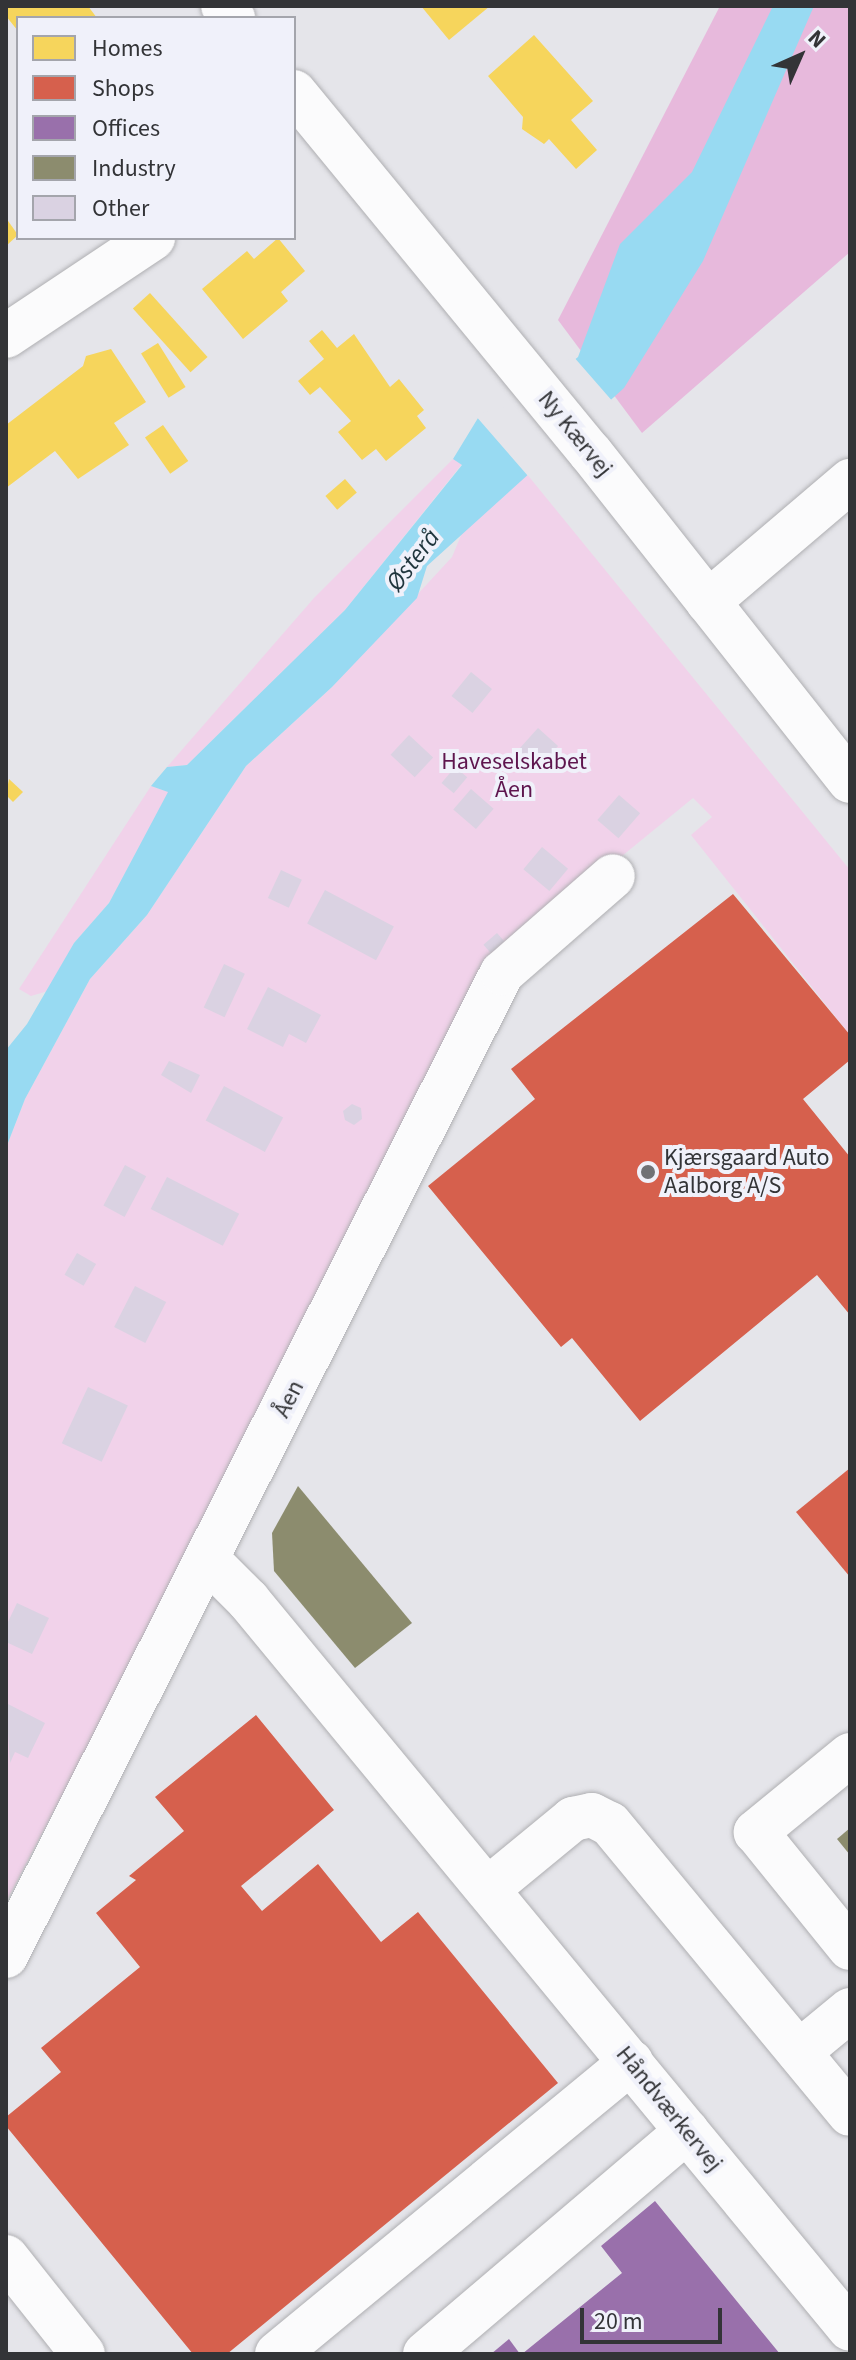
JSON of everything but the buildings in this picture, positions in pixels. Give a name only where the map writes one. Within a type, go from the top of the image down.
[{"type":"street","name":"Ny Kærvej","points":[[296,98],[308,135],[519,364],[850,781]]},
{"type":"street","points":[[6,336],[150,240]]},
{"type":"street","points":[[708,602],[850,481]]},
{"type":"street","name":"Åen","points":[[6,1956],[502,973],[613,876]]},
{"type":"street","name":"Håndværkervej","points":[[208,1560],[248,1600],[489,1888],[850,2329]]},
{"type":"street","points":[[850,1755],[756,1832],[850,1948]]},
{"type":"street","points":[[489,1888],[573,1819],[592,1815],[610,1824],[850,2114]]},
{"type":"street","points":[[799,2052],[850,2010]]},
{"type":"street","points":[[277,2354],[631,2062]]},
{"type":"street","points":[[425,2354],[687,2131]]},
{"type":"street","points":[[6,2257],[83,2354]]},
{"type":"green space","points":[[453,459],[462,464],[345,610],[187,765],[167,767],[314,598]]},
{"type":"green space","name":"Haveselskabet Åen","points":[[526,473],[850,870],[850,1035],[691,835],[712,817],[693,798],[551,914],[139,1649],[6,1902],[6,1148],[25,1099],[90,979],[147,915],[246,766],[332,687],[452,557],[462,533]]},
{"type":"green space","points":[[151,786],[169,792],[109,903],[74,943],[48,991],[31,996],[19,989]]},
{"type":"shaded area","points":[[720,6],[850,6],[850,252],[642,433],[558,320]]},
{"type":"water","name":"Østerå","points":[[773,6],[814,6],[703,261],[624,388],[427,566],[417,598],[332,687],[246,766],[147,915],[90,979],[25,1099],[6,1148],[6,1050],[27,1024],[74,943],[109,903],[168,792],[151,786],[167,767],[187,765],[345,610],[462,465],[453,459],[478,418],[513,409],[578,357],[620,244],[692,172]]},
{"type":"pier","points":[[573,356],[614,403],[528,476],[475,415],[511,405]]},
{"type":"place","name":"Kjærsgaard Auto Aalborg A/S","points":[[648,1172]]}]
